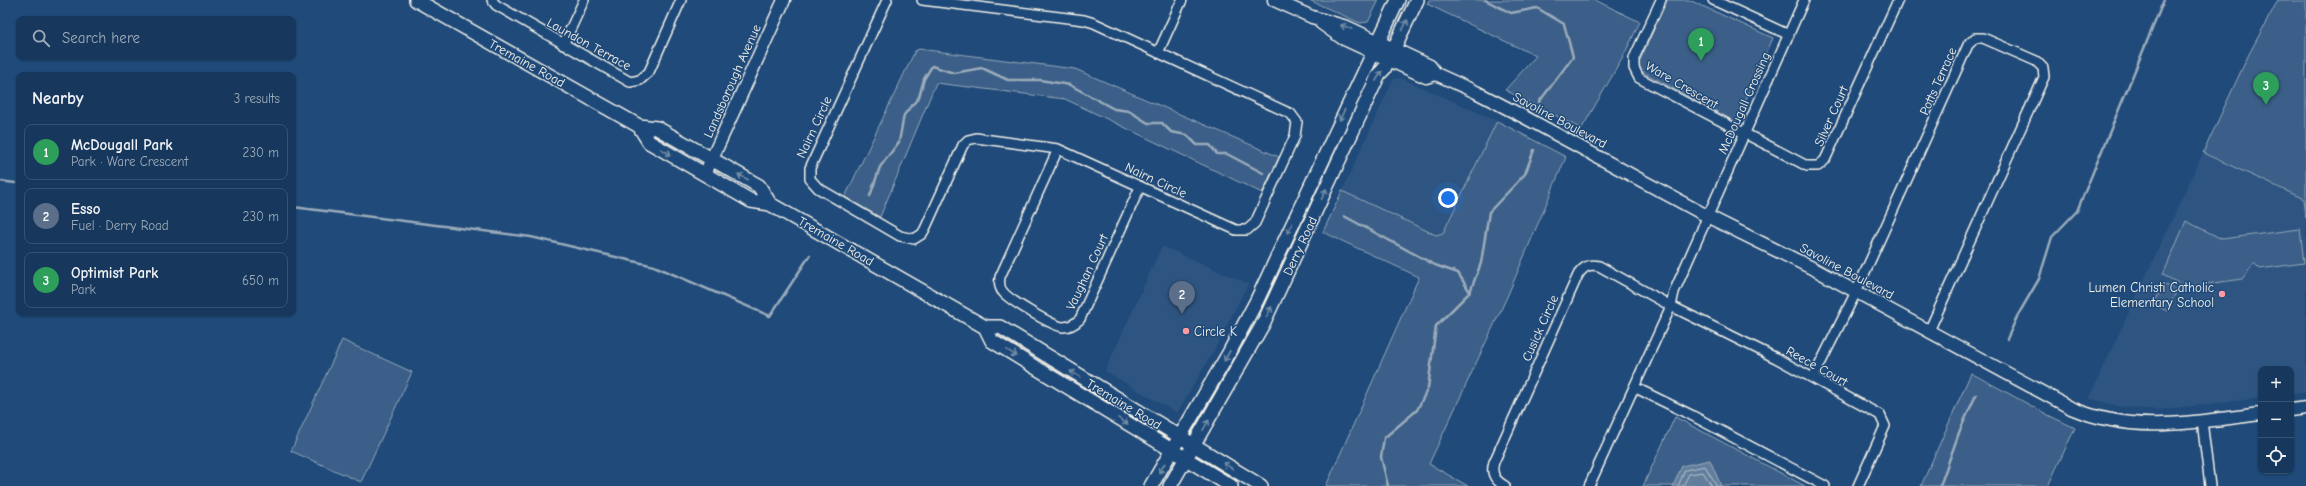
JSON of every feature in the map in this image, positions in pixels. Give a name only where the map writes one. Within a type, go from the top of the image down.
[{"type":"main road","name":"Tremaine Road","points":[[416,0],[639,126],[657,128],[759,186],[770,204]]},
{"type":"main road","name":"Derry Road","points":[[1152,486],[1257,300],[1398,0]]},
{"type":"main road","name":"Derry Road","points":[[1170,486],[1263,324],[1379,74],[1391,54],[1417,0]]},
{"type":"main road","name":"Tremaine Road","points":[[639,126],[649,142],[751,201],[770,204],[985,327],[1000,327],[1261,486]]},
{"type":"main road","name":"Tremaine Road","points":[[985,327],[992,341],[1231,486]]},
{"type":"street","name":"Laundon Terrace","points":[[492,0],[496,5],[626,81],[640,80],[649,72],[681,0]]},
{"type":"street","points":[[563,45],[584,0]]},
{"type":"street","name":"Landsborough Avenue","points":[[705,174],[784,0]]},
{"type":"street","name":"Nairn Circle","points":[[887,0],[810,168],[810,179],[814,185],[900,236],[914,239],[922,234],[925,229],[963,145],[968,140],[976,138],[1058,149],[1236,230],[1247,230],[1255,223],[1298,128],[1297,122],[1291,114],[1102,26],[1084,20],[922,0]]},
{"type":"street","points":[[1158,53],[1182,0]]},
{"type":"street","name":"Savoline Boulevard","points":[[1274,0],[1312,17],[1347,27],[1375,47],[1391,54],[1426,77],[1436,74],[1528,118],[1708,216],[1800,262],[1929,331],[2051,398],[2093,416],[2126,424],[2148,426],[2258,414]]},
{"type":"street","name":"Ware Crescent","points":[[1660,0],[1634,58],[1633,64],[1635,73],[1639,78],[1744,134]]},
{"type":"street","points":[[1713,0],[1789,35]]},
{"type":"street","name":"McDougall Crossing","points":[[1708,216],[1804,0]]},
{"type":"street","name":"Silver Court","points":[[1744,134],[1807,166],[1813,167],[1826,160],[1898,0]]},
{"type":"street","name":"Potts Terrace","points":[[1813,378],[1856,292],[1971,41],[1983,38],[2036,61],[2044,71],[2043,80],[1929,331]]},
{"type":"street","name":"Vaughan Court","points":[[1058,149],[1000,277],[999,283],[1000,288],[1006,296],[1056,325],[1068,326],[1080,319],[1140,187]]},
{"type":"street","points":[[1589,486],[1671,306],[1674,292],[1708,216]]},
{"type":"street","name":"Cusick Circle","points":[[1505,486],[1493,475],[1494,462],[1582,270],[1592,265],[1599,266],[1671,306]]},
{"type":"street","name":"Reece Court","points":[[1671,306],[1813,378],[1876,412],[1883,419],[1883,430],[1858,486]]},
{"type":"street","points":[[1634,387],[1691,415],[1825,486]]},
{"type":"street","points":[[2294,410],[2306,408]]},
{"type":"street","points":[[2202,421],[2210,486]]},
{"type":"shaded area","points":[[1309,0],[1379,0],[1368,22],[1360,23]]},
{"type":"shaded area","points":[[1429,0],[1595,0],[1640,22],[1622,59],[1582,128],[1580,128],[1505,90],[1536,56],[1427,4]]},
{"type":"shaded area","points":[[1667,0],[1689,0],[1773,38],[1736,122],[1641,71],[1639,63]]},
{"type":"shaded area","points":[[2278,0],[2306,0],[2306,218],[2304,199],[2203,153],[2248,56]]},
{"type":"shaded area","points":[[919,49],[1075,69],[1279,157],[1262,193],[1065,99],[936,83],[880,217],[845,197],[915,51]]},
{"type":"shaded area","points":[[1401,78],[1497,121],[1443,233],[1437,235],[1342,191],[1392,82],[1394,79]]},
{"type":"shaded area","points":[[1497,121],[1566,157],[1507,297],[1429,464],[1468,486],[1326,486],[1419,277],[1323,232],[1342,191],[1436,235],[1443,233]]},
{"type":"shaded area","name":"Lumen Christi Catholic Elementary School","points":[[2203,153],[2304,199],[2306,218],[2306,392],[2294,394],[2294,366],[2258,366],[2258,398],[2157,410],[2117,406],[2089,398]]},
{"type":"shaded area","points":[[2186,221],[2222,239],[2300,229],[2304,263],[2260,269],[2254,263],[2242,279],[2186,287],[2163,275]]},
{"type":"shaded area","points":[[1162,246],[1248,284],[1213,352],[1177,413],[1105,371]]},
{"type":"shaded area","points":[[2163,284],[2177,290],[2167,311],[2157,306],[2156,300]]},
{"type":"shaded area","points":[[342,340],[412,372],[361,482],[291,451]]},
{"type":"shaded area","points":[[1971,373],[2075,428],[2048,486],[1921,486]]},
{"type":"shaded area","points":[[1675,417],[1805,486],[1643,486]]},
{"type":"water","points":[[1710,460],[1721,486],[1673,486],[1682,466]]},
{"type":"waterway","points":[[1485,0],[1511,13],[1537,8],[1564,24],[1573,57],[1539,102]]},
{"type":"waterway","points":[[2007,339],[2018,315],[2039,279],[2052,237],[2077,211],[2164,0]]},
{"type":"waterway","points":[[870,196],[880,167],[899,142],[904,115],[919,97],[924,79],[932,66],[954,73],[982,68],[1008,80],[1040,80],[1070,85],[1114,109],[1129,111],[1148,123],[1162,123],[1171,132],[1187,135],[1197,145],[1210,145],[1217,154],[1227,154],[1263,173]]},
{"type":"waterway","points":[[1388,486],[1381,457],[1384,438],[1417,410],[1428,388],[1436,326],[1470,292],[1481,263],[1489,212],[1525,174],[1534,150]]},
{"type":"waterway","points":[[0,181],[15,183]]},
{"type":"waterway","points":[[296,207],[531,237],[654,266],[770,316],[810,255]]},
{"type":"waterway","points":[[1344,216],[1435,265],[1458,273],[1470,292]]},
{"type":"waterway","points":[[1940,486],[1960,430],[1976,395]]},
{"type":"place","name":"McDougall Park","points":[[1701,61]]},
{"type":"place","name":"Optimist Park","points":[[2266,105]]},
{"type":"place","name":"Lumen Christi Catholic Elementary School","points":[[2222,294]]},
{"type":"place","name":"Esso","points":[[1182,314]]},
{"type":"place","name":"Circle K","points":[[1186,331]]}]
